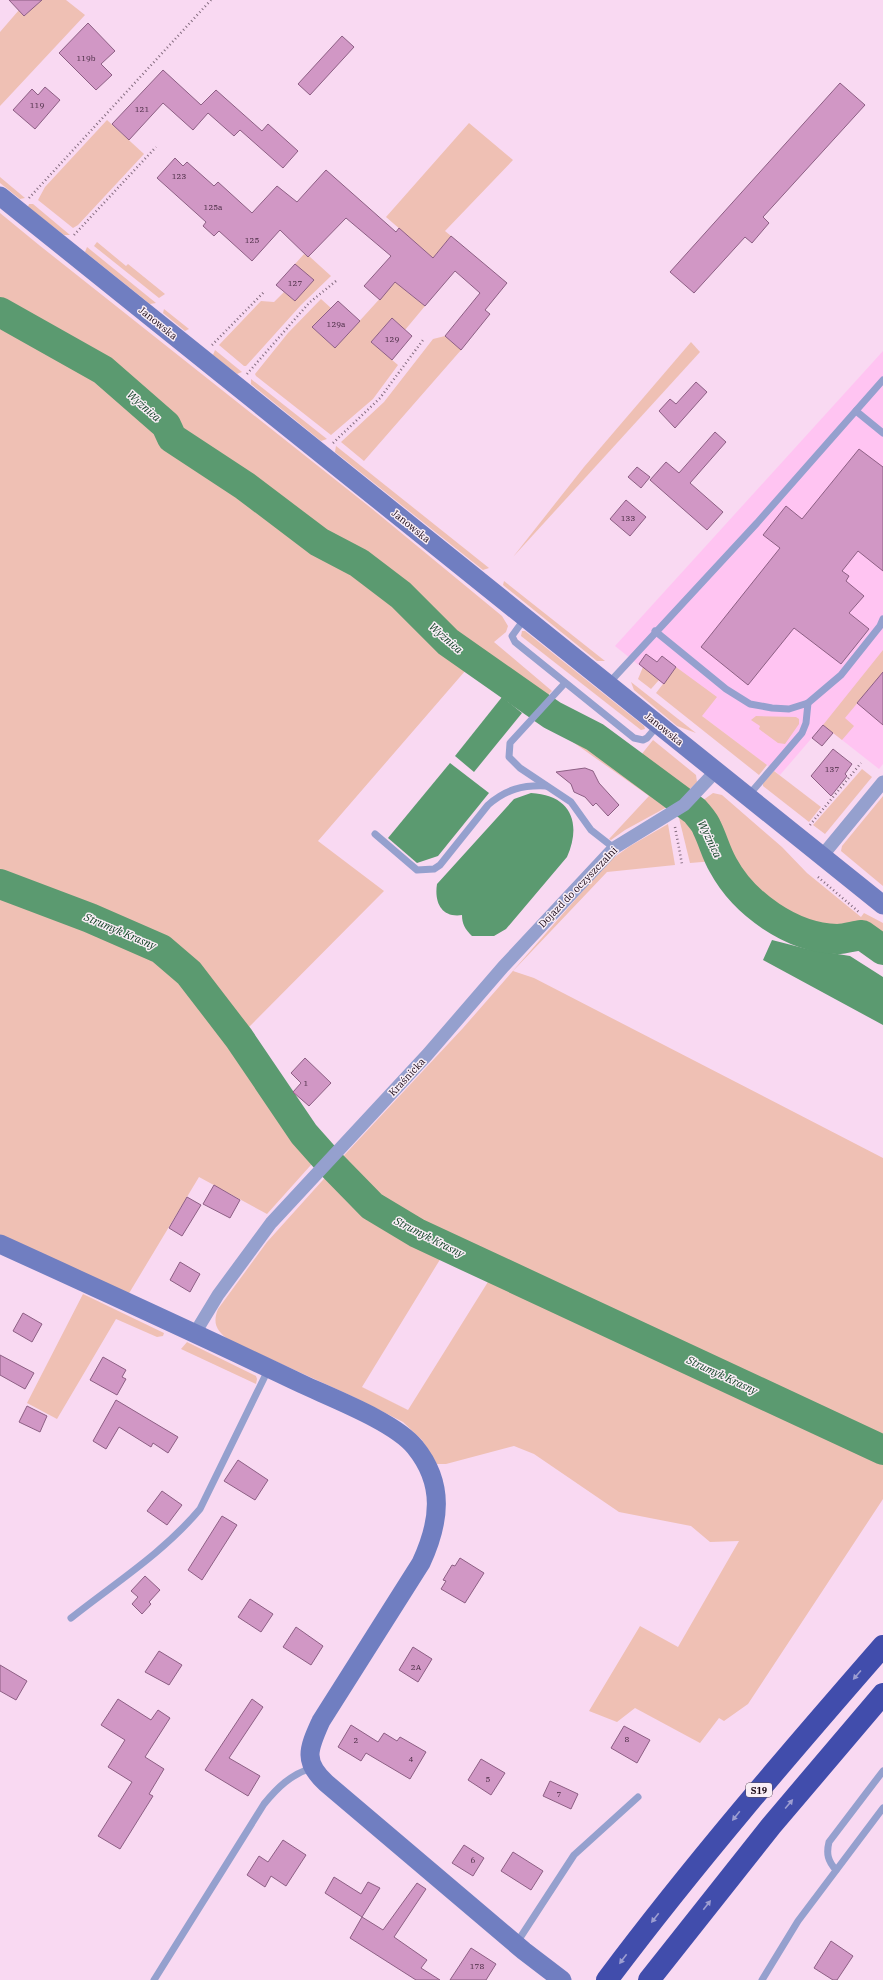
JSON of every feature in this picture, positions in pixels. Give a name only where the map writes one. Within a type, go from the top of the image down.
[{"type":"highway","name":"S19","points":[[607,1980],[692,1870],[744,1807],[883,1646]]},
{"type":"highway","points":[[649,1980],[771,1826],[883,1694]]},
{"type":"street","name":"Janowska","points":[[0,196],[883,905]]},
{"type":"street","name":"Dojazd do oczyszczalni","points":[[503,967],[614,848],[673,813],[694,796],[716,770]]},
{"type":"street","points":[[822,856],[883,782]]},
{"type":"street","name":"Kraśnicka","points":[[195,1333],[218,1295],[271,1223],[427,1055],[503,967]]},
{"type":"street","points":[[0,1244],[363,1412],[399,1433],[414,1446],[430,1472],[436,1504],[436,1524],[431,1542],[421,1563],[321,1721],[309,1755],[312,1768],[326,1783],[516,1944],[556,1975]]},
{"type":"lane","points":[[608,684],[655,631],[757,523],[883,380]]},
{"type":"lane","points":[[856,411],[883,433]]},
{"type":"lane","points":[[525,618],[512,636],[513,640],[565,683],[639,740],[647,738],[658,724]]},
{"type":"lane","points":[[655,631],[726,690],[750,704],[789,709],[808,703],[850,664],[883,620]]},
{"type":"lane","points":[[565,683],[510,743],[508,757],[520,768],[571,802],[591,830],[614,848]]},
{"type":"lane","points":[[748,796],[802,733],[806,723],[808,703]]},
{"type":"lane","points":[[375,834],[417,870],[434,869],[440,865],[488,804],[498,796],[512,789],[524,786],[548,786]]},
{"type":"lane","points":[[71,1618],[164,1547],[185,1528],[200,1510],[270,1368]]},
{"type":"lane","points":[[154,1980],[264,1804],[278,1787],[294,1775],[312,1768]]},
{"type":"lane","points":[[836,1870],[828,1861],[826,1851],[828,1842],[883,1771]]},
{"type":"lane","points":[[516,1944],[574,1855],[638,1797]]},
{"type":"lane","points":[[762,1980],[798,1921],[883,1808]]},
{"type":"path","points":[[19,212],[31,195],[162,56],[211,0]]},
{"type":"path","points":[[62,246],[156,147]]},
{"type":"path","points":[[236,386],[309,303],[336,281]]},
{"type":"path","points":[[200,357],[264,292]]},
{"type":"path","points":[[322,455],[380,398],[423,340]]},
{"type":"path","points":[[813,821],[861,763]]},
{"type":"path","points":[[673,813],[682,864]]},
{"type":"shaded area","points":[[42,0],[66,0],[85,15],[0,106],[0,32],[19,10],[24,16]]},
{"type":"shaded area","points":[[107,120],[144,154],[78,225],[73,228],[38,200],[45,187]]},
{"type":"shaded area","points":[[469,123],[513,160],[445,231],[451,236],[406,291],[425,306],[405,330],[392,318],[371,342],[398,365],[373,399],[331,435],[255,374],[288,333],[321,299],[331,308],[313,328],[335,348],[424,250],[386,217]]},
{"type":"shaded area","points":[[0,177],[25,198],[20,199],[0,183]]},
{"type":"shaded area","points":[[29,204],[33,204],[70,235],[64,235],[28,207]]},
{"type":"shaded area","points":[[0,213],[371,508],[502,616],[508,626],[506,632],[494,642],[552,691],[540,703],[448,639],[405,593],[363,560],[321,539],[246,482],[175,436],[170,424],[107,368],[0,305]]},
{"type":"shaded area","points":[[97,242],[126,266],[128,264],[165,294],[159,298],[94,246]]},
{"type":"shaded area","points":[[87,247],[156,303],[150,304],[85,252]]},
{"type":"shaded area","points":[[304,254],[308,257],[309,256],[331,276],[301,305],[246,366],[244,366],[219,345],[261,301],[274,302],[284,292],[295,301],[313,280],[295,264]]},
{"type":"shaded area","points":[[164,309],[189,329],[185,331],[163,313]]},
{"type":"shaded area","points":[[0,316],[96,372],[162,428],[170,442],[245,490],[311,541],[365,572],[398,597],[446,643],[472,663],[318,841],[384,891],[245,1031],[196,970],[174,947],[150,935],[0,876]]},
{"type":"shaded area","points":[[445,336],[461,350],[364,461],[341,442],[384,402],[433,339]]},
{"type":"shaded area","points":[[691,342],[700,352],[513,557],[584,467]]},
{"type":"shaded area","points":[[215,350],[242,372],[237,374],[213,355]]},
{"type":"shaded area","points":[[883,351],[883,764],[879,769],[823,725],[780,775],[702,716],[615,646]]},
{"type":"shaded area","points":[[251,379],[327,439],[321,441],[251,384]]},
{"type":"shaded area","points":[[336,446],[489,568],[483,570],[335,452]]},
{"type":"shaded area","points":[[504,581],[605,661],[597,661],[503,585]]},
{"type":"shaded area","points":[[522,631],[525,631],[644,726],[645,729],[641,730],[521,636]]},
{"type":"shaded area","points":[[883,650],[883,672],[845,718],[854,726],[842,740],[823,725]]},
{"type":"shaded area","points":[[643,667],[659,680],[651,689],[638,679]]},
{"type":"shaded area","points":[[676,667],[717,697],[702,716],[767,765],[759,775],[656,693]]},
{"type":"shaded area","points":[[631,682],[696,733],[677,726],[634,690]]},
{"type":"shaded area","points":[[502,697],[522,713],[474,772],[455,756]]},
{"type":"shaded area","points":[[553,703],[598,724],[641,755],[653,740],[696,775],[697,782],[681,798],[597,736],[548,709]]},
{"type":"shaded area","points":[[545,712],[595,739],[678,801],[625,830],[611,840],[609,839],[649,796],[539,718]]},
{"type":"shaded area","points":[[756,716],[796,717],[799,719],[799,724],[785,744],[778,743],[759,729],[760,726],[751,720]]},
{"type":"shaded area","points":[[450,763],[489,793],[438,856],[417,863],[388,838]]},
{"type":"shaded area","points":[[862,769],[872,777],[825,834],[813,825]]},
{"type":"shaded area","points":[[774,771],[821,807],[809,822],[763,786],[763,783]]},
{"type":"shaded area","points":[[531,793],[545,795],[556,799],[564,805],[570,813],[573,822],[573,833],[567,857],[506,929],[494,936],[472,936],[464,926],[462,915],[449,914],[441,908],[438,903],[436,891],[437,884],[514,799]]},
{"type":"shaded area","points":[[713,793],[722,795],[782,847],[807,873],[861,917],[864,913],[883,923],[883,948],[861,933],[837,937],[817,934],[800,929],[781,920],[762,907],[746,893],[724,865],[709,826],[695,806]]},
{"type":"shaded area","points":[[883,796],[883,886],[841,851],[842,846]]},
{"type":"shaded area","points":[[690,811],[705,832],[714,861],[690,863],[679,818]]},
{"type":"shaded area","points":[[668,824],[675,865],[607,872],[513,971],[534,978],[883,1158],[883,1435],[871,1441],[418,1231],[374,1204],[335,1165],[463,1028],[609,861],[630,846]]},
{"type":"shaded area","points":[[0,892],[158,955],[184,980],[231,1045],[236,1040],[303,1137],[319,1156],[267,1214],[199,1177],[128,1295],[0,1236]]},
{"type":"shaded area","points":[[860,939],[883,955],[883,960],[868,949],[827,943]]},
{"type":"shaded area","points":[[772,940],[807,949],[850,956],[883,977],[883,1025],[763,960]]},
{"type":"shaded area","points":[[331,1171],[369,1209],[419,1240],[444,1253],[362,1387],[408,1410],[491,1277],[667,1357],[883,1460],[883,1499],[748,1704],[724,1721],[719,1718],[700,1743],[635,1708],[617,1722],[589,1711],[640,1626],[678,1647],[739,1541],[710,1542],[691,1526],[619,1512],[534,1454],[514,1446],[446,1464],[437,1464],[422,1440],[403,1422],[354,1397],[229,1340],[217,1327],[216,1314],[218,1309],[267,1242]]},
{"type":"shaded area","points":[[83,1294],[164,1333],[163,1336],[157,1337],[116,1319],[57,1419],[27,1403]]},
{"type":"shaded area","points":[[187,1342],[256,1376],[256,1384],[181,1349]]},
{"type":"building","points":[[9,0],[42,0],[24,16]]},
{"type":"building","points":[[88,23],[115,51],[101,64],[112,75],[96,90],[59,53]]},
{"type":"building","points":[[342,36],[354,47],[310,95],[298,84]]},
{"type":"building","points":[[163,70],[201,105],[216,90],[262,131],[268,124],[298,151],[283,168],[240,130],[234,136],[208,113],[193,130],[163,103],[129,140],[112,124]]},
{"type":"building","points":[[840,83],[865,105],[763,217],[769,223],[752,243],[745,237],[694,293],[670,272]]},
{"type":"building","points":[[45,87],[60,100],[35,129],[13,110],[32,89],[38,95]]},
{"type":"building","points":[[175,158],[183,166],[187,162],[214,186],[218,182],[252,213],[277,186],[297,202],[326,170],[396,232],[399,228],[433,258],[451,236],[507,283],[485,310],[490,314],[461,350],[445,336],[480,293],[455,271],[425,306],[395,282],[380,300],[364,286],[391,256],[346,218],[308,257],[280,230],[252,261],[219,231],[214,236],[203,226],[206,222],[157,178]]},
{"type":"building","points":[[295,264],[314,280],[295,301],[276,285]]},
{"type":"building","points":[[338,301],[360,321],[335,348],[312,327]]},
{"type":"building","points":[[392,318],[412,336],[392,360],[371,342]]},
{"type":"building","points":[[696,382],[707,392],[675,428],[659,411],[670,399],[676,404]]},
{"type":"building","points":[[715,432],[726,442],[690,483],[723,512],[707,530],[650,480],[666,462],[679,473]]},
{"type":"building","points":[[859,449],[883,467],[883,571],[858,551],[842,571],[849,576],[846,581],[864,596],[849,613],[869,629],[841,664],[794,628],[748,685],[701,647],[780,548],[763,535],[786,506],[802,519]]},
{"type":"building","points":[[637,467],[650,477],[641,488],[628,477]]},
{"type":"building","points":[[626,500],[646,517],[630,536],[610,519]]},
{"type":"building","points":[[646,654],[657,662],[662,656],[676,667],[664,684],[639,664]]},
{"type":"building","points":[[883,672],[883,725],[857,703]]},
{"type":"building","points":[[823,725],[833,733],[822,746],[812,738]]},
{"type":"building","points":[[833,749],[852,764],[845,774],[847,776],[831,796],[811,776]]},
{"type":"building","points":[[585,768],[593,771],[599,783],[619,805],[608,816],[596,803],[593,806],[585,797],[574,792],[571,784],[556,772]]},
{"type":"building","points":[[305,1058],[331,1083],[309,1106],[293,1092],[301,1083],[291,1073]]},
{"type":"building","points":[[214,1185],[240,1200],[230,1218],[203,1204]]},
{"type":"building","points":[[187,1197],[201,1205],[182,1236],[169,1228]]},
{"type":"building","points":[[180,1262],[200,1274],[190,1292],[170,1280]]},
{"type":"building","points":[[23,1313],[42,1324],[32,1342],[13,1331]]},
{"type":"building","points":[[0,1355],[34,1373],[25,1389],[0,1375]]},
{"type":"building","points":[[103,1357],[126,1370],[122,1377],[126,1379],[117,1395],[90,1380]]},
{"type":"building","points":[[116,1400],[178,1437],[168,1453],[153,1443],[151,1447],[119,1427],[106,1449],[93,1441]]},
{"type":"building","points":[[27,1406],[47,1416],[40,1432],[19,1422]]},
{"type":"building","points":[[238,1460],[268,1480],[255,1500],[224,1481]]},
{"type":"building","points":[[162,1491],[182,1505],[167,1525],[147,1511]]},
{"type":"building","points":[[222,1516],[237,1525],[202,1580],[188,1570]]},
{"type":"building","points":[[460,1558],[484,1573],[465,1603],[441,1589],[446,1581],[443,1580],[452,1565],[455,1566]]},
{"type":"building","points":[[145,1576],[160,1590],[149,1602],[151,1604],[142,1614],[132,1604],[138,1597],[131,1591]]},
{"type":"building","points":[[250,1599],[273,1614],[261,1632],[238,1617]]},
{"type":"building","points":[[296,1627],[323,1646],[311,1665],[283,1647]]},
{"type":"building","points":[[413,1647],[432,1659],[418,1682],[399,1670]]},
{"type":"building","points":[[159,1651],[182,1665],[169,1685],[145,1672]]},
{"type":"building","points":[[0,1665],[27,1681],[16,1700],[0,1691]]},
{"type":"building","points":[[118,1699],[151,1720],[158,1710],[170,1718],[145,1757],[164,1769],[149,1794],[153,1796],[120,1849],[98,1836],[132,1782],[108,1767],[125,1740],[101,1725]]},
{"type":"building","points":[[252,1699],[263,1707],[229,1758],[260,1776],[248,1796],[205,1770]]},
{"type":"building","points":[[351,1725],[378,1742],[384,1733],[397,1741],[400,1737],[426,1752],[410,1779],[366,1753],[361,1761],[338,1747]]},
{"type":"building","points":[[624,1726],[650,1740],[637,1763],[611,1748]]},
{"type":"building","points":[[481,1759],[505,1773],[491,1795],[468,1780]]},
{"type":"building","points":[[550,1781],[578,1794],[571,1809],[543,1796]]},
{"type":"building","points":[[283,1840],[306,1855],[286,1886],[271,1876],[265,1887],[247,1875],[259,1856],[268,1862]]},
{"type":"building","points":[[464,1845],[484,1858],[473,1876],[452,1863]]},
{"type":"building","points":[[513,1852],[543,1871],[531,1890],[501,1871]]},
{"type":"building","points":[[334,1877],[361,1894],[368,1882],[380,1888],[362,1917],[325,1893]]},
{"type":"building","points":[[417,1883],[426,1889],[394,1937],[427,1960],[421,1968],[440,1980],[416,1980],[350,1938],[362,1917],[383,1930]]},
{"type":"building","points":[[831,1941],[853,1956],[837,1980],[833,1980],[814,1968]]},
{"type":"building","points":[[471,1948],[496,1964],[486,1980],[450,1980]]},
{"type":"waterway","name":"Wyżnica","points":[[0,312],[103,370],[166,425],[172,438],[245,486],[319,542],[359,563],[401,595],[448,642],[552,715],[595,737],[695,811],[706,826],[721,860],[732,879],[743,893],[771,916],[803,932],[820,937],[840,939],[862,935],[883,950]]},
{"type":"waterway","name":"Strumyk Krasny","points":[[0,884],[90,918],[161,949],[189,973],[239,1038],[304,1134],[372,1206],[417,1233],[883,1450]]}]
